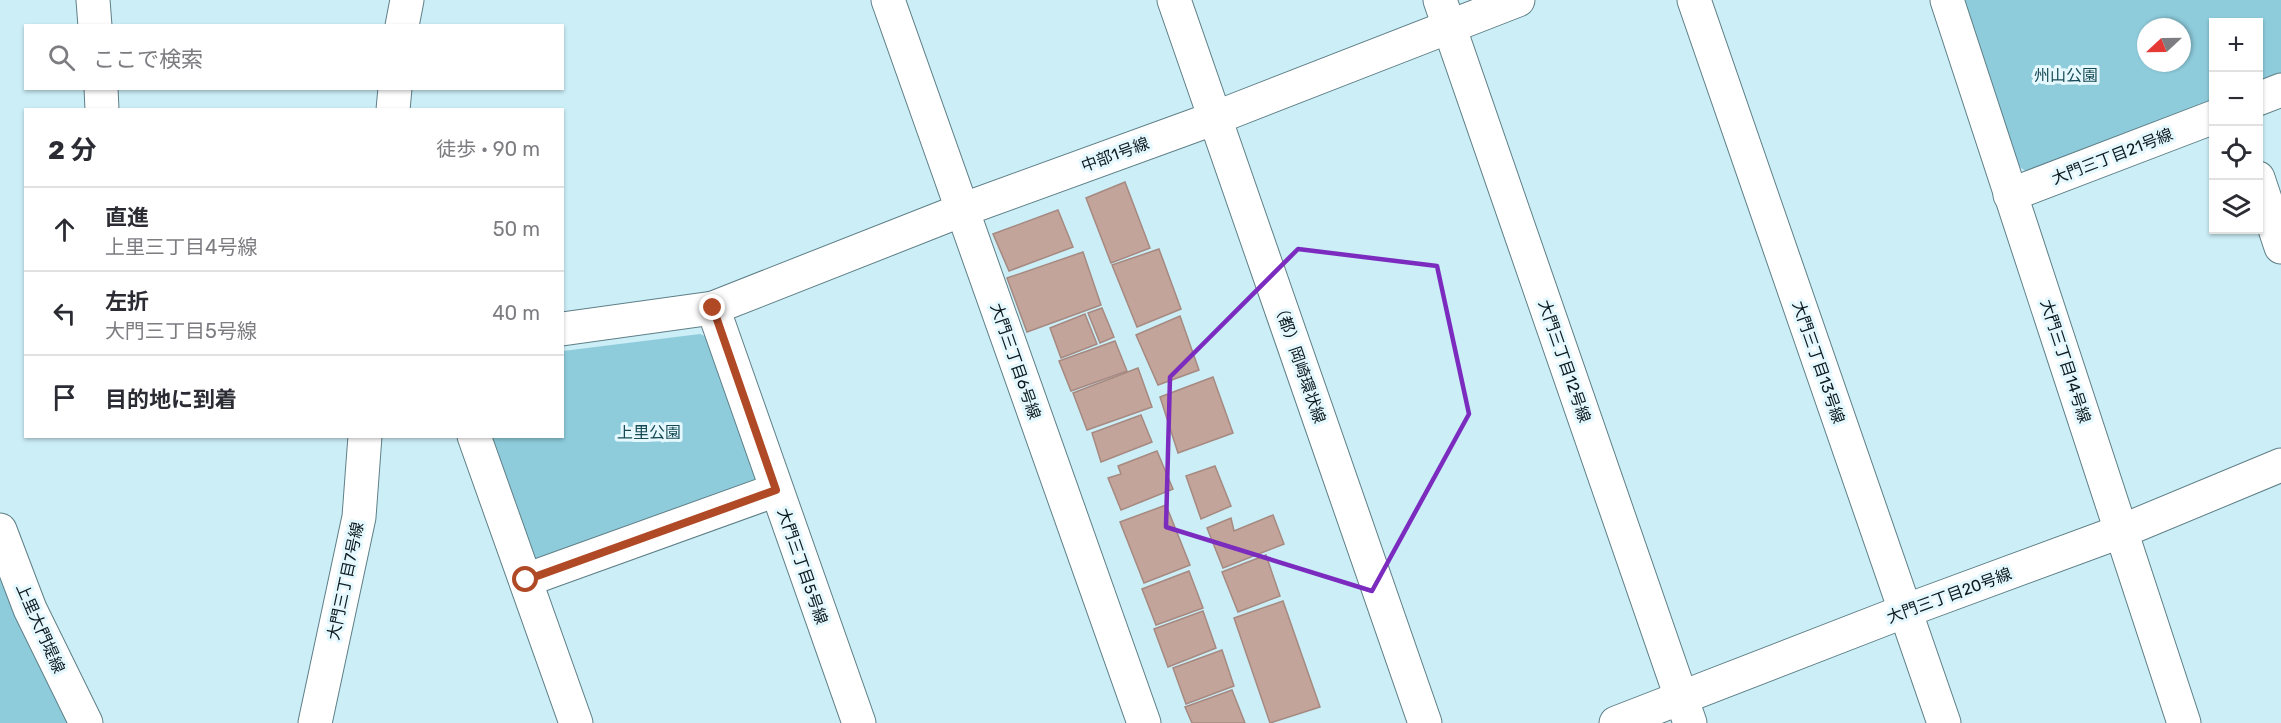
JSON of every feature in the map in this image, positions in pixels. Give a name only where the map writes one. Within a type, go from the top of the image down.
[{"type":"street","points":[[93,0],[95,24]]},
{"type":"street","points":[[402,24],[407,0]]},
{"type":"street","name":"大門三丁目6号線","points":[[888,0],[1144,723]]},
{"type":"street","name":"（都）岡崎環状線","points":[[1174,0],[1425,723]]},
{"type":"street","name":"中部1号線","points":[[564,329],[713,308],[962,210],[1215,118],[1445,14],[1518,0]]},
{"type":"street","name":"大門三丁目13号線","points":[[1694,0],[1944,723]]},
{"type":"street","name":"大門三丁目14号線","points":[[1947,0],[2184,723]]},
{"type":"street","name":"大門三丁目12号線","points":[[1445,14],[1686,710]]},
{"type":"street","points":[[101,90],[102,108]]},
{"type":"street","points":[[393,108],[395,90]]},
{"type":"street","points":[[2263,97],[2281,90]]},
{"type":"street","name":"大門三丁目21号線","points":[[2010,195],[2209,119]]},
{"type":"street","points":[[2260,180],[2281,247]]},
{"type":"street","name":"大門三丁目5号線","points":[[713,308],[859,723]]},
{"type":"street","name":"大門三丁目7号線","points":[[315,723],[359,517],[365,438]]},
{"type":"street","points":[[475,438],[576,723]]},
{"type":"street","name":"大門三丁目20号線","points":[[1616,723],[1686,710],[1905,611],[2122,531],[2281,465]]},
{"type":"street","points":[[526,580],[776,490]]},
{"type":"street","name":"上里大門堤線","points":[[0,530],[30,609],[86,723]]},
{"type":"highlighted area","points":[[1298,249],[1437,266],[1469,414],[1372,591],[1166,527],[1170,377]]},
{"type":"green space","name":"州山公園","points":[[1962,0],[2281,0],[2281,73],[2263,80],[2263,18],[2209,18],[2209,101],[2027,172],[2014,163]]},
{"type":"green space","name":"上里公園","points":[[700,334],[709,338],[757,478],[751,490],[546,562],[531,557],[488,438],[564,438],[564,351]]},
{"type":"green space","points":[[0,573],[69,723],[0,723]]},
{"type":"building","points":[[1125,182],[1150,248],[1111,263],[1086,198]]},
{"type":"building","points":[[1058,210],[1073,247],[1009,271],[993,234]]},
{"type":"building","points":[[1159,249],[1181,309],[1137,327],[1112,265]]},
{"type":"building","points":[[1083,252],[1101,305],[1027,332],[1007,278]]},
{"type":"building","points":[[1102,308],[1114,337],[1100,343],[1088,313]]},
{"type":"building","points":[[1085,314],[1097,344],[1061,358],[1050,328]]},
{"type":"building","points":[[1180,316],[1199,370],[1158,385],[1136,335]]},
{"type":"building","points":[[1115,341],[1127,371],[1071,391],[1059,361]]},
{"type":"building","points":[[1138,368],[1152,407],[1087,430],[1073,393]]},
{"type":"building","points":[[1213,377],[1233,433],[1178,453],[1160,397]]},
{"type":"building","points":[[1141,415],[1152,442],[1101,462],[1092,433]]},
{"type":"building","points":[[1157,451],[1173,489],[1121,510],[1108,478],[1121,474],[1118,466]]},
{"type":"building","points":[[1215,466],[1231,506],[1201,519],[1186,476]]},
{"type":"building","points":[[1166,505],[1190,565],[1144,583],[1120,522]]},
{"type":"building","points":[[1273,515],[1284,544],[1223,568],[1207,528],[1231,518],[1234,531]]},
{"type":"building","points":[[1266,555],[1280,596],[1238,612],[1222,572]]},
{"type":"building","points":[[1189,571],[1203,608],[1156,625],[1142,589]]},
{"type":"building","points":[[1283,601],[1320,707],[1270,723],[1234,618]]},
{"type":"building","points":[[1203,611],[1216,648],[1168,667],[1154,629]]},
{"type":"building","points":[[1222,650],[1234,686],[1186,704],[1173,668]]},
{"type":"building","points":[[1232,690],[1245,723],[1192,723],[1185,707]]},
{"type":"route","points":[[526,580],[776,490],[713,308]]}]
